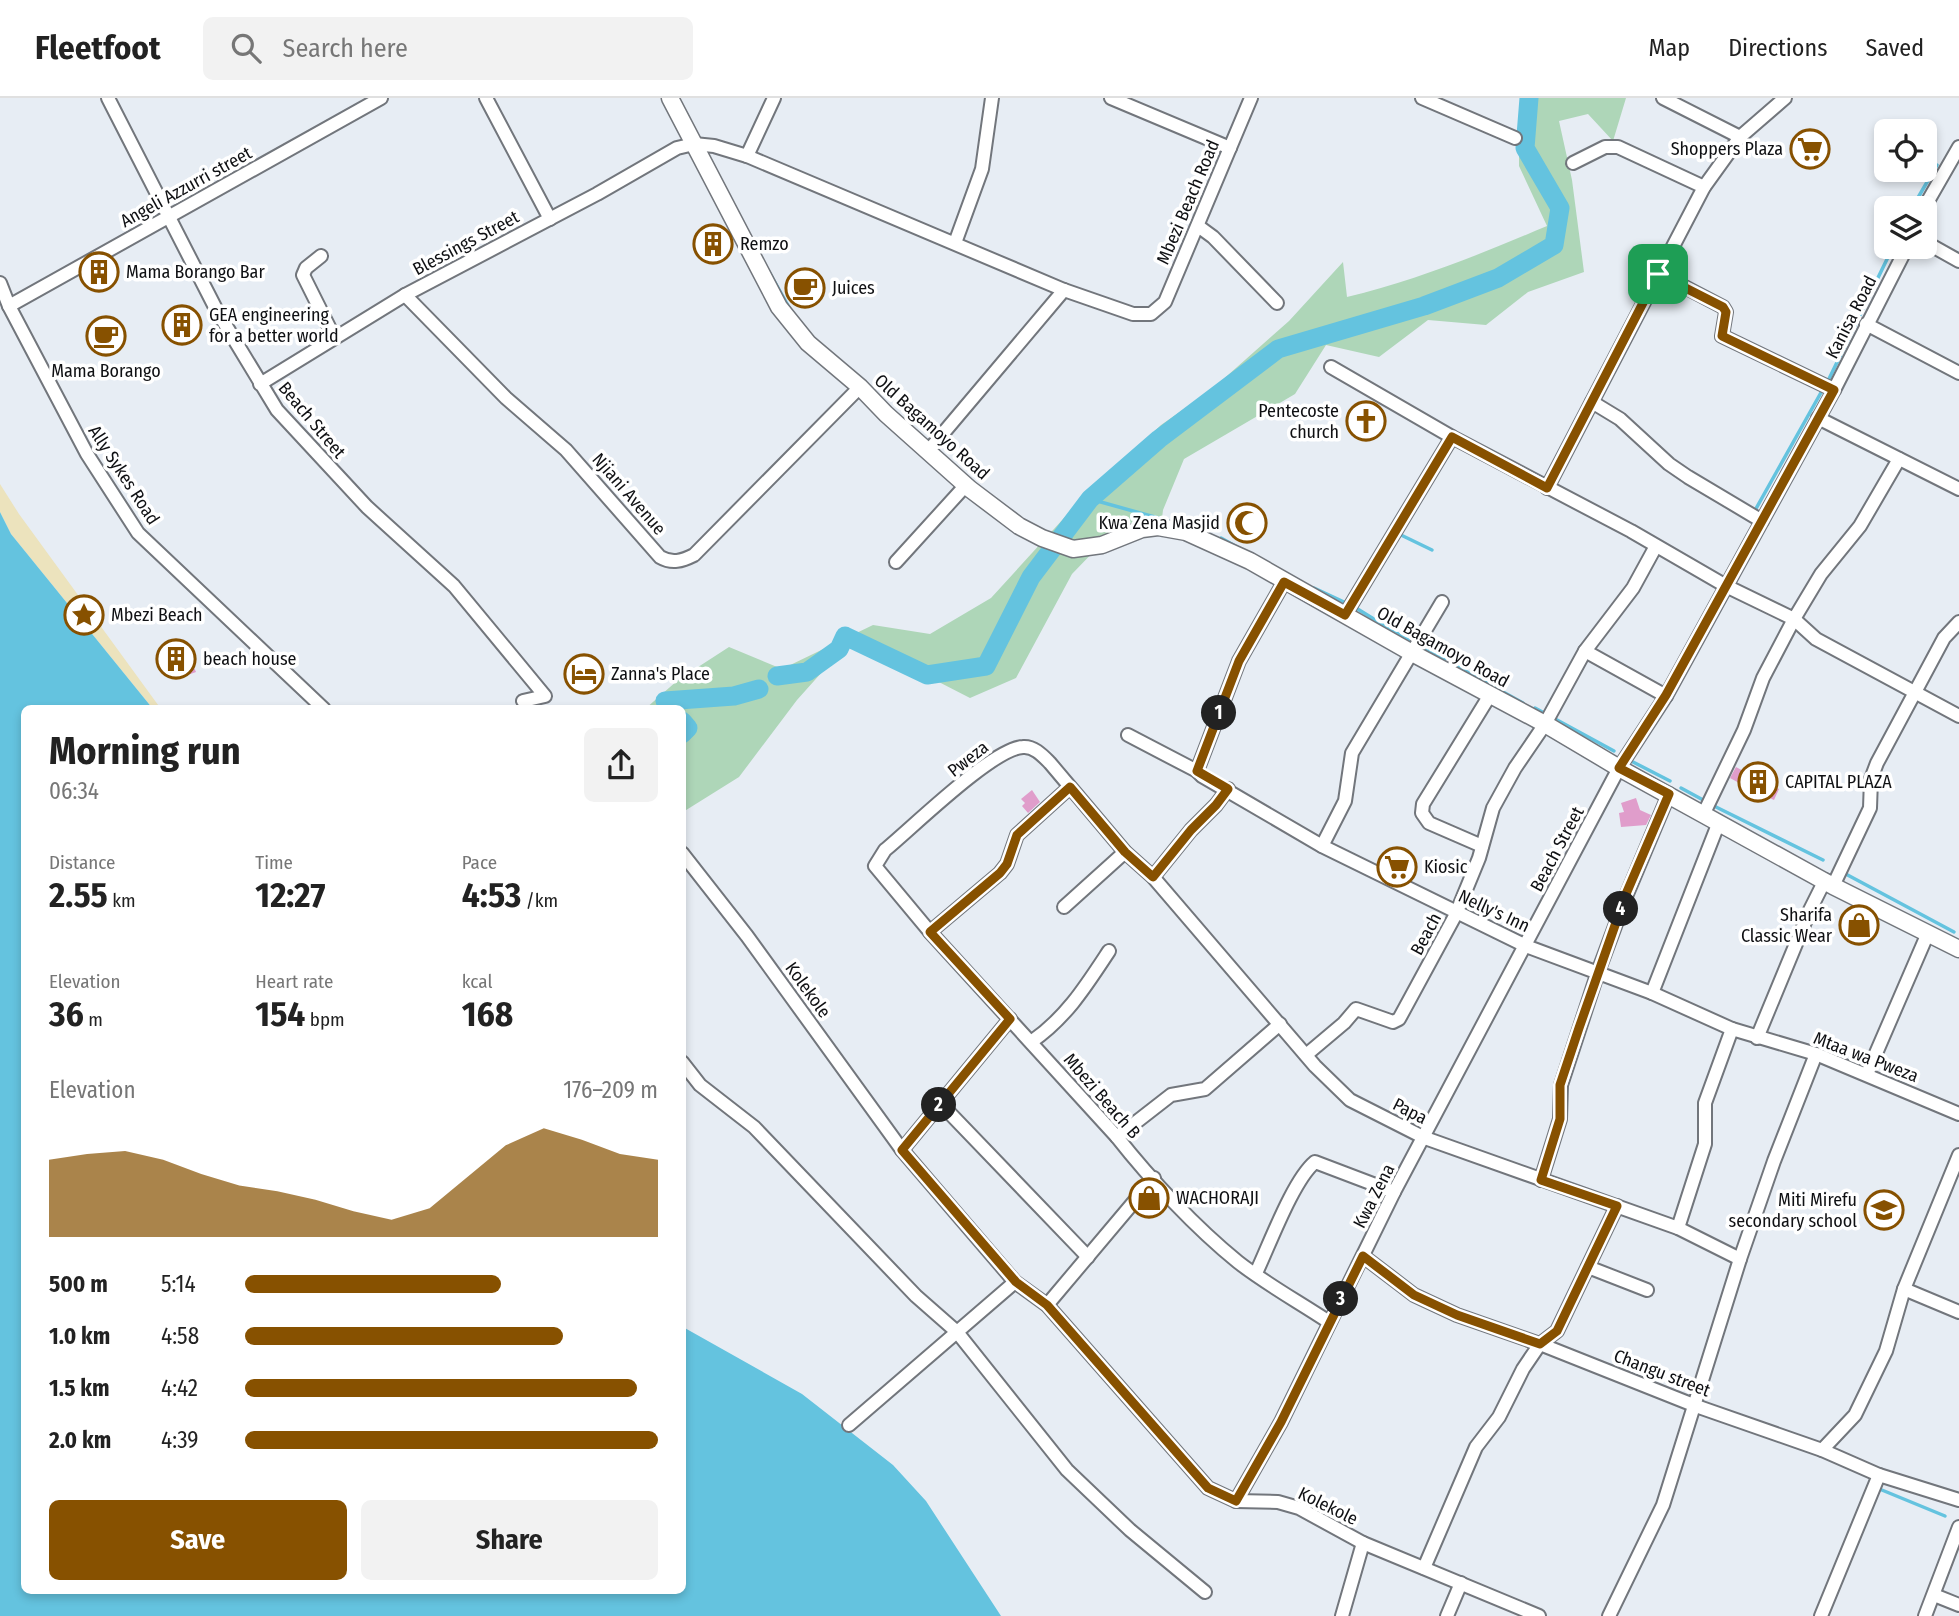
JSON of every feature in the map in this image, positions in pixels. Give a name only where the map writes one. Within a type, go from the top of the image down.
[{"type":"main road","name":"Old Bagamoyo Road","points":[[670,98],[779,307],[808,343],[966,485],[1019,526],[1073,549],[1087,549],[1142,529],[1158,527],[1186,532],[1250,561],[1829,883],[1928,933],[1958,945]]},
{"type":"street","name":"Beach Street","points":[[108,98],[217,311],[276,410],[349,489],[470,603],[545,695],[523,701]]},
{"type":"street","name":"Angeli Azzurri street","points":[[9,306],[381,98]]},
{"type":"street","points":[[486,98],[550,219]]},
{"type":"street","points":[[747,156],[774,98]]},
{"type":"street","points":[[955,243],[982,169],[992,98]]},
{"type":"street","points":[[1111,98],[1230,148]]},
{"type":"street","name":"Mbezi Beach Road","points":[[1064,290],[1133,314],[1152,314],[1166,302],[1251,98]]},
{"type":"street","points":[[1422,98],[1515,138]]},
{"type":"street","points":[[1663,98],[1740,137]]},
{"type":"street","points":[[1547,488],[1704,187],[1740,137],[1785,98]]},
{"type":"street","points":[[694,144],[714,146],[747,156],[1064,290],[929,450]]},
{"type":"street","name":"Blessings Street","points":[[260,384],[405,295],[550,219],[667,153],[694,144]]},
{"type":"street","points":[[1573,163],[1605,147],[1618,147],[1704,187]]},
{"type":"street","points":[[1931,196],[1959,147]]},
{"type":"street","points":[[1198,226],[1213,237],[1278,303]]},
{"type":"street","points":[[1937,249],[1959,261]]},
{"type":"street","points":[[321,256],[306,268],[303,275],[334,337]]},
{"type":"street","name":"Kanisa Road","points":[[1619,768],[1666,695],[1834,390],[1901,259]]},
{"type":"street","points":[[1658,274],[1723,307],[1726,312],[1722,336],[1834,390]]},
{"type":"street","name":"Ally Sykes Road","points":[[0,284],[87,454],[138,533],[320,705]]},
{"type":"street","name":"Njiani Avenue","points":[[405,295],[506,398],[566,450],[660,557],[667,561],[686,559],[694,555],[860,387]]},
{"type":"street","points":[[1866,324],[1959,373]]},
{"type":"street","points":[[1331,367],[1452,437],[1726,586],[1794,619],[1816,639],[1959,716]]},
{"type":"street","points":[[1592,402],[1620,419],[1669,464],[1762,521]]},
{"type":"street","points":[[1818,418],[1959,489]]},
{"type":"street","points":[[1345,615],[1452,437]]},
{"type":"street","points":[[1704,813],[1744,730],[1763,678],[1794,619],[1821,574],[1856,533],[1899,459]]},
{"type":"street","points":[[896,562],[966,485]]},
{"type":"street","name":"Beach","points":[[1306,1055],[1344,1023],[1356,1009],[1393,1022],[1399,1019],[1456,914],[1482,846],[1493,808],[1515,768],[1545,724],[1585,651],[1633,588],[1656,546]]},
{"type":"street","points":[[1197,771],[1239,661],[1284,582]]},
{"type":"street","points":[[1322,846],[1345,801],[1352,753],[1442,602]]},
{"type":"street","points":[[1758,1038],[1810,910],[1829,883],[1870,808],[1871,779],[1877,763],[1944,638],[1959,622]]},
{"type":"street","points":[[1585,651],[1666,695]]},
{"type":"street","points":[[1482,846],[1429,823],[1422,813],[1423,804],[1490,695]]},
{"type":"street","name":"Nelly's Inn","points":[[1128,735],[1197,771],[1322,846],[1456,914],[1526,946],[1652,993],[1758,1038]]},
{"type":"street","name":"Pweza","points":[[875,866],[885,850],[991,761],[1013,749],[1025,747],[1038,751],[1125,852],[1153,877],[1280,1024]]},
{"type":"street","name":"Beach Street","points":[[1526,946],[1619,768]]},
{"type":"street","points":[[930,932],[1000,873],[1007,864],[1017,835],[1070,787]]},
{"type":"street","points":[[1153,877],[1228,789]]},
{"type":"street","points":[[1541,1180],[1560,1119],[1560,1085],[1626,894],[1669,794]]},
{"type":"street","points":[[1652,993],[1719,822]]},
{"type":"street","points":[[1064,906],[1125,852]]},
{"type":"street","name":"Kolekole","points":[[686,858],[747,936],[902,1150],[1016,1282],[1047,1305],[1208,1488],[1236,1501],[1278,1502],[1299,1508],[1363,1543],[1539,1616]]},
{"type":"street","name":"Mbezi Beach B","points":[[875,866],[930,932],[1117,1137],[1139,1165],[1214,1240],[1255,1273],[1329,1322]]},
{"type":"street","points":[[1867,1074],[1928,933]]},
{"type":"street","name":"Kwa Zena","points":[[1236,1501],[1281,1422],[1394,1192],[1526,946]]},
{"type":"street","points":[[1031,1042],[1062,1017],[1078,999],[1110,951]]},
{"type":"street","points":[[902,1150],[1010,1019]]},
{"type":"street","points":[[1117,1137],[1171,1095],[1205,1089],[1280,1024]]},
{"type":"street","name":"Papa","points":[[1280,1024],[1350,1100],[1425,1138],[1678,1228],[1740,1259]]},
{"type":"street","points":[[1678,1228],[1706,1144],[1705,1102],[1732,1029]]},
{"type":"street","name":"Mtaa wa Pweza","points":[[1758,1038],[1816,1054],[1959,1114]]},
{"type":"street","points":[[1609,1616],[1663,1506],[1740,1259],[1774,1161],[1816,1054]]},
{"type":"street","points":[[686,1067],[700,1085],[754,1127],[915,1296],[957,1332],[1067,1470],[1130,1530],[1205,1592]]},
{"type":"street","points":[[940,1103],[1088,1257]]},
{"type":"street","points":[[1822,1450],[1854,1415],[1886,1351],[1904,1289],[1959,1156]]},
{"type":"street","points":[[1255,1273],[1291,1199],[1315,1162],[1394,1192]]},
{"type":"street","points":[[1047,1305],[1154,1178]]},
{"type":"street","points":[[1424,1568],[1476,1447],[1499,1417],[1523,1369],[1540,1344],[1557,1331],[1617,1206]]},
{"type":"street","name":"Changu street","points":[[1363,1256],[1414,1295],[1457,1315],[1540,1344],[1696,1406],[1822,1450],[1879,1475],[1959,1500]]},
{"type":"street","points":[[1588,1267],[1647,1290]]},
{"type":"street","points":[[849,1425],[1016,1282]]},
{"type":"street","points":[[1904,1289],[1959,1312]]},
{"type":"street","points":[[1821,1616],[1879,1475]]},
{"type":"street","points":[[1925,1616],[1959,1527]]},
{"type":"street","points":[[1342,1616],[1363,1543]]},
{"type":"street","points":[[1447,1616],[1461,1583]]},
{"type":"street","points":[[1934,1595],[1959,1605]]},
{"type":"green space","points":[[1524,98],[1626,98],[1613,141],[1588,114],[1559,121],[1572,180],[1584,272],[1528,292],[1486,325],[1428,320],[1379,357],[1326,345],[1295,394],[1184,459],[1163,510],[1161,526],[1102,543],[1072,574],[1016,678],[970,698],[857,640],[845,640],[831,662],[797,700],[739,777],[686,810],[686,705],[650,705],[678,680],[729,647],[782,669],[873,625],[930,634],[991,598],[1064,518],[1161,425],[1210,391],[1289,321],[1343,262],[1347,297],[1448,266],[1547,226],[1519,166],[1519,125]]},
{"type":"sand","name":"Mbezi Beach","points":[[0,484],[158,705],[150,705],[11,534],[0,512]]},
{"type":"water","points":[[0,512],[11,534],[150,705],[21,705],[21,1594],[686,1594],[686,1329],[802,1394],[893,1465],[926,1501],[1001,1616],[0,1616]]},
{"type":"building","name":"Remzo","points":[[714,233],[723,248],[712,255],[703,240]]},
{"type":"building","name":"Mama Borango Bar","points":[[106,262],[110,267],[106,269],[108,279],[98,285],[90,271]]},
{"type":"building","name":"GEA engineering for a better world","points":[[187,309],[198,329],[187,335],[189,339],[179,345],[165,321]]},
{"type":"building","name":"beach house","points":[[181,640],[196,672],[177,679],[164,647]]},
{"type":"building","name":"CAPITAL PLAZA","points":[[1736,767],[1747,773],[1748,769],[1770,781],[1769,784],[1779,789],[1774,800],[1763,795],[1765,792],[1743,781],[1741,784],[1730,778]]},
{"type":"building","points":[[1032,790],[1040,802],[1028,813],[1022,806],[1025,803],[1021,799]]},
{"type":"building","points":[[1636,798],[1640,810],[1651,815],[1646,825],[1621,827],[1619,813],[1624,812],[1621,803]]},
{"type":"waterway","points":[[777,676],[807,672],[839,649],[845,636],[927,675],[986,666],[1031,577],[1090,499],[1159,439],[1278,349],[1424,306],[1498,278],[1554,245],[1560,208],[1525,148],[1529,98]]},
{"type":"waterway","points":[[1919,196],[1927,182]]},
{"type":"waterway","points":[[1827,383],[1887,259]]},
{"type":"waterway","points":[[768,270],[790,309]]},
{"type":"waterway","points":[[1753,514],[1823,389]]},
{"type":"waterway","points":[[1090,499],[1169,521]]},
{"type":"waterway","points":[[1397,537],[1401,535],[1432,550]]},
{"type":"waterway","points":[[1221,538],[1237,547]]},
{"type":"waterway","points":[[1314,588],[1344,602]]},
{"type":"waterway","points":[[1358,604],[1356,608],[1411,642]]},
{"type":"waterway","points":[[1423,647],[1445,659]]},
{"type":"waterway","points":[[1458,667],[1523,703]]},
{"type":"waterway","points":[[668,705],[665,701],[734,696],[759,689]]},
{"type":"waterway","points":[[1535,708],[1614,751]]},
{"type":"waterway","points":[[686,726],[686,730]]},
{"type":"waterway","points":[[1633,762],[1670,781]]},
{"type":"waterway","points":[[1681,788],[1705,801]]},
{"type":"waterway","points":[[1712,805],[1823,860]]},
{"type":"waterway","points":[[1842,872],[1954,932]]},
{"type":"waterway","points":[[1877,1490],[1945,1516]]},
{"type":"place","name":"Shoppers Plaza","points":[[1810,149]]},
{"type":"place","name":"Remzo","points":[[713,244]]},
{"type":"place","name":"Mama Borango Bar","points":[[99,272]]},
{"type":"place","name":"Juices","points":[[805,288]]},
{"type":"place","name":"GEA engineering for a better world","points":[[182,325]]},
{"type":"place","name":"Mama Borango","points":[[106,336]]},
{"type":"place","name":"Pentecoste church","points":[[1366,421]]},
{"type":"place","name":"Kwa Zena Masjid","points":[[1247,523]]},
{"type":"place","name":"Mbezi Beach","points":[[84,615]]},
{"type":"place","name":"beach house","points":[[176,659]]},
{"type":"place","name":"Zanna's Place","points":[[584,674]]},
{"type":"place","name":"CAPITAL PLAZA","points":[[1758,782]]},
{"type":"place","name":"Kiosic","points":[[1397,867]]},
{"type":"place","name":"Sharifa Classic Wear","points":[[1859,925]]},
{"type":"place","name":"WACHORAJI","points":[[1149,1198]]},
{"type":"place","name":"Miti Mirefu secondary school","points":[[1884,1210]]},
{"type":"route","points":[[1658,274],[1720,304],[1726,312],[1722,336],[1834,390],[1666,695],[1619,768],[1669,794],[1626,894],[1560,1085],[1560,1119],[1541,1180],[1617,1206],[1557,1331],[1540,1344],[1457,1315],[1414,1295],[1363,1256],[1281,1422],[1236,1501],[1208,1488],[1047,1305],[1016,1282],[902,1150],[1010,1019],[930,932],[1000,873],[1007,864],[1017,835],[1070,787],[1125,852],[1153,877],[1228,789],[1197,771],[1239,661],[1284,582],[1345,615],[1452,437],[1547,488],[1635,323],[1658,274]]}]
